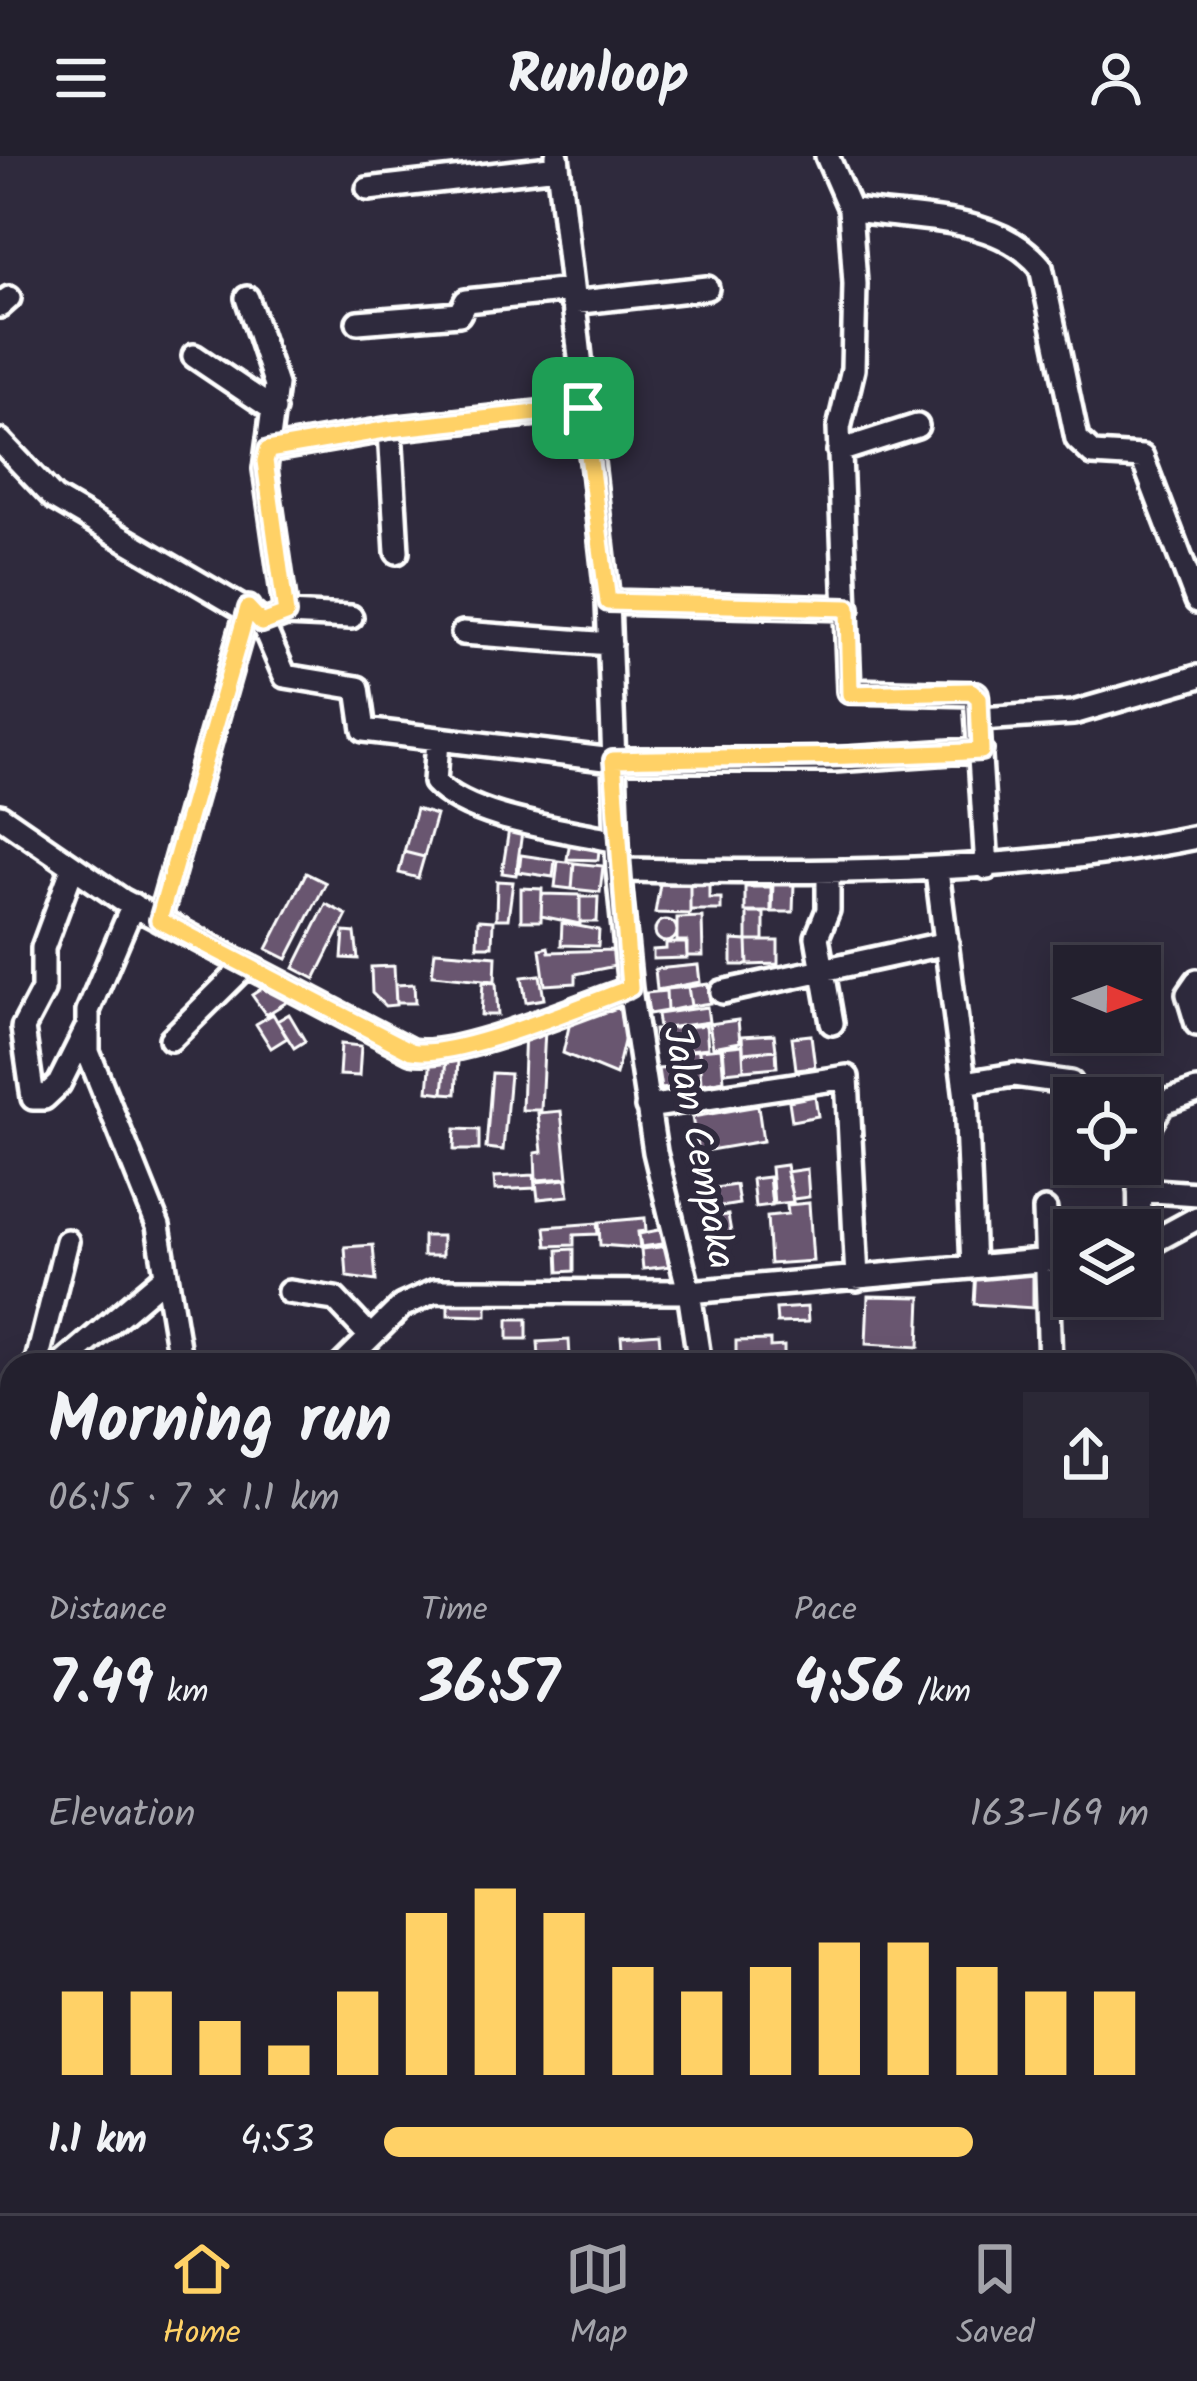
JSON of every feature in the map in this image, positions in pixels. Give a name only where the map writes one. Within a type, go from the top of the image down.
[{"type":"street","points":[[827,156],[850,209],[853,369],[840,415],[839,452],[850,694],[971,691],[979,698],[987,868]]},
{"type":"street","points":[[368,189],[558,162]]},
{"type":"street","name":"Jalan Cempaka","points":[[558,162],[608,602],[618,870],[630,988],[647,1107],[698,1353]]},
{"type":"street","points":[[850,209],[993,230],[1035,260],[1041,267],[1077,439],[1093,454],[1142,457],[1197,601]]},
{"type":"street","points":[[358,322],[459,314],[466,301],[707,288]]},
{"type":"street","points":[[248,298],[274,376],[265,469],[286,614]]},
{"type":"street","points":[[194,356],[274,410]]},
{"type":"street","points":[[268,450],[390,429],[583,408]]},
{"type":"street","points":[[839,452],[917,426]]},
{"type":"street","points":[[390,429],[397,552]]},
{"type":"street","points":[[0,441],[65,506],[255,616],[285,676],[358,688],[364,730],[613,760],[765,756],[834,760],[981,751]]},
{"type":"street","points":[[608,602],[848,608]]},
{"type":"street","points":[[255,616],[351,617]]},
{"type":"street","points":[[159,920],[255,616]]},
{"type":"street","points":[[463,633],[610,644]]},
{"type":"street","points":[[980,718],[1072,713],[1197,677]]},
{"type":"street","points":[[438,740],[435,782],[445,791],[504,816],[617,841]]},
{"type":"street","points":[[0,816],[159,920],[291,993],[420,1053],[506,1031],[630,988]]},
{"type":"street","points":[[618,870],[937,872],[1197,837]]},
{"type":"street","points":[[74,867],[44,948],[43,990],[23,1028],[33,1098],[44,1098],[59,1084],[86,1029],[133,905]]},
{"type":"street","points":[[937,872],[964,1083],[973,1267]]},
{"type":"street","points":[[829,873],[828,910],[817,937],[832,1023]]},
{"type":"street","points":[[722,992],[947,944]]},
{"type":"street","points":[[171,1039],[246,965]]},
{"type":"street","points":[[1197,981],[1188,994],[1197,1024]]},
{"type":"street","points":[[86,1029],[93,1070],[164,1247],[179,1353]]},
{"type":"street","points":[[964,1083],[1014,1075],[1053,1080]]},
{"type":"street","points":[[647,1107],[847,1077],[856,1279]]},
{"type":"street","points":[[1161,1106],[1197,1091]]},
{"type":"street","points":[[1139,1185],[1139,1209]]},
{"type":"street","points":[[1139,1190],[1197,1195]]},
{"type":"street","points":[[1045,1210],[1049,1353]]},
{"type":"street","points":[[1161,1238],[1197,1218]]},
{"type":"street","points":[[39,1353],[67,1241]]},
{"type":"street","points":[[352,1353],[415,1297],[435,1291],[689,1292],[1053,1260]]},
{"type":"street","points":[[75,1353],[166,1276]]},
{"type":"street","points":[[289,1292],[335,1298],[368,1335]]},
{"type":"building","points":[[416,809],[436,815],[424,857],[404,852]]},
{"type":"building","points":[[509,829],[522,832],[516,875],[502,873]]},
{"type":"building","points":[[571,835],[600,840],[598,860],[567,859]]},
{"type":"building","points":[[404,852],[424,857],[418,878],[399,873]]},
{"type":"building","points":[[521,855],[555,860],[553,877],[519,872]]},
{"type":"building","points":[[558,861],[574,863],[572,889],[555,887]]},
{"type":"building","points":[[574,863],[603,866],[600,892],[572,889]]},
{"type":"building","points":[[306,873],[326,883],[287,959],[267,949]]},
{"type":"building","points":[[690,879],[709,879],[709,898],[721,898],[721,910],[690,910]]},
{"type":"building","points":[[497,881],[513,882],[508,919],[496,919]]},
{"type":"building","points":[[773,883],[794,883],[793,912],[772,912]]},
{"type":"building","points":[[660,884],[690,884],[690,914],[655,913]]},
{"type":"building","points":[[745,887],[771,887],[771,912],[745,912]]},
{"type":"building","points":[[521,888],[542,889],[541,921],[521,921]]},
{"type":"building","points":[[542,894],[580,895],[580,924],[541,916]]},
{"type":"building","points":[[580,897],[598,897],[597,922],[580,922]]},
{"type":"building","points":[[326,904],[347,915],[315,979],[294,968]]},
{"type":"building","points":[[747,913],[764,913],[764,941],[747,941]]},
{"type":"building","points":[[702,917],[703,956],[687,956],[686,941],[677,941],[677,918]]},
{"type":"building","points":[[478,920],[493,921],[492,946],[477,946]]},
{"type":"building","points":[[666,920],[677,931],[666,942],[655,931]]},
{"type":"building","points":[[562,923],[599,930],[598,946],[561,945]]},
{"type":"building","points":[[344,932],[355,933],[358,959],[342,958]]},
{"type":"building","points":[[732,940],[747,941],[748,965],[732,965]]},
{"type":"building","points":[[747,941],[778,941],[778,964],[748,965]]},
{"type":"building","points":[[666,943],[687,943],[687,958],[653,959],[653,950],[666,949]]},
{"type":"building","points":[[548,947],[549,952],[614,950],[615,966],[576,974],[576,983],[545,985],[540,949]]},
{"type":"building","points":[[435,951],[496,956],[495,981],[432,975]]},
{"type":"building","points":[[698,965],[700,982],[657,990],[655,969]]},
{"type":"building","points":[[394,966],[396,1005],[385,1006],[372,993],[371,967]]},
{"type":"building","points":[[540,975],[544,999],[526,1002],[522,977]]},
{"type":"building","points":[[272,982],[295,997],[266,1015],[252,995]]},
{"type":"building","points":[[483,982],[496,983],[498,1015],[481,1015]]},
{"type":"building","points":[[414,984],[415,1003],[396,1003],[395,985]]},
{"type":"building","points":[[708,984],[710,1003],[691,1006],[688,987]]},
{"type":"building","points":[[688,987],[691,1006],[667,1011],[666,989]]},
{"type":"building","points":[[666,991],[667,1011],[649,1014],[646,993]]},
{"type":"building","points":[[621,994],[621,1017],[629,1020],[616,1075],[563,1053],[573,1009]]},
{"type":"building","points":[[707,1007],[709,1022],[659,1029],[657,1014]]},
{"type":"building","points":[[273,1014],[287,1038],[271,1048],[256,1024]]},
{"type":"building","points":[[289,1014],[305,1041],[294,1048],[277,1021]]},
{"type":"building","points":[[738,1020],[740,1042],[713,1047],[709,1024]]},
{"type":"building","points":[[706,1025],[708,1048],[671,1052],[670,1040],[655,1041],[654,1030]]},
{"type":"building","points":[[525,1028],[545,1029],[541,1110],[522,1110]]},
{"type":"building","points":[[774,1034],[776,1050],[743,1053],[742,1036]]},
{"type":"building","points":[[811,1035],[815,1067],[796,1069],[792,1037]]},
{"type":"building","points":[[341,1044],[361,1046],[359,1076],[339,1075]]},
{"type":"building","points":[[743,1045],[744,1070],[725,1072],[723,1047]]},
{"type":"building","points":[[721,1048],[724,1080],[701,1084],[699,1050]]},
{"type":"building","points":[[699,1050],[701,1084],[661,1089],[658,1069],[673,1068],[672,1053]]},
{"type":"building","points":[[776,1050],[777,1067],[744,1070],[743,1053]]},
{"type":"building","points":[[431,1057],[446,1058],[443,1093],[428,1091]]},
{"type":"building","points":[[446,1059],[458,1060],[456,1094],[443,1093]]},
{"type":"building","points":[[492,1073],[510,1074],[503,1150],[486,1148]]},
{"type":"building","points":[[815,1096],[818,1116],[792,1121],[789,1101]]},
{"type":"building","points":[[758,1106],[763,1141],[698,1152],[692,1117]]},
{"type":"building","points":[[561,1111],[568,1178],[536,1180],[535,1153],[542,1152],[538,1113]]},
{"type":"building","points":[[455,1129],[479,1130],[479,1150],[454,1150]]},
{"type":"building","points":[[786,1165],[793,1202],[774,1204],[771,1167]]},
{"type":"building","points":[[807,1169],[809,1197],[793,1199],[786,1172]]},
{"type":"building","points":[[534,1175],[535,1188],[495,1190],[494,1177]]},
{"type":"building","points":[[769,1177],[772,1205],[755,1207],[752,1179]]},
{"type":"building","points":[[567,1179],[569,1196],[538,1199],[536,1182]]},
{"type":"building","points":[[736,1185],[739,1204],[703,1210],[700,1190]]},
{"type":"building","points":[[809,1203],[813,1261],[770,1264],[767,1216],[788,1214],[787,1205]]},
{"type":"building","points":[[728,1215],[732,1238],[715,1242],[711,1217]]},
{"type":"building","points":[[645,1218],[646,1231],[638,1232],[640,1248],[600,1245],[599,1222]]},
{"type":"building","points":[[597,1223],[598,1234],[574,1235],[574,1245],[547,1246],[545,1227]]},
{"type":"building","points":[[668,1228],[670,1243],[641,1247],[639,1234]]},
{"type":"building","points":[[423,1236],[442,1236],[442,1256],[423,1256]]},
{"type":"building","points":[[373,1245],[376,1281],[347,1277],[345,1247]]},
{"type":"building","points":[[670,1246],[672,1266],[643,1269],[641,1249]]},
{"type":"building","points":[[574,1249],[574,1271],[559,1272],[558,1250]]},
{"type":"building","points":[[1033,1269],[1033,1308],[974,1304],[976,1270]]},
{"type":"building","points":[[448,1292],[487,1292],[487,1316],[448,1315]]},
{"type":"building","points":[[868,1296],[921,1297],[919,1347],[866,1344]]},
{"type":"building","points":[[807,1307],[808,1322],[777,1323],[776,1309]]},
{"type":"building","points":[[508,1319],[527,1319],[527,1339],[508,1339]]},
{"type":"building","points":[[659,1333],[661,1353],[622,1353],[621,1336]]},
{"type":"building","points":[[569,1340],[570,1353],[539,1353],[538,1342]]},
{"type":"building","points":[[770,1340],[770,1347],[784,1346],[784,1353],[736,1353],[736,1341]]},
{"type":"route","points":[[583,408],[608,602],[848,608],[850,694],[971,691],[979,698],[981,751],[834,760],[765,756],[613,760],[630,988],[506,1031],[428,1053],[411,1051],[291,993],[159,920],[248,608],[262,623],[286,614],[265,461],[268,450],[390,429],[583,408]]}]
